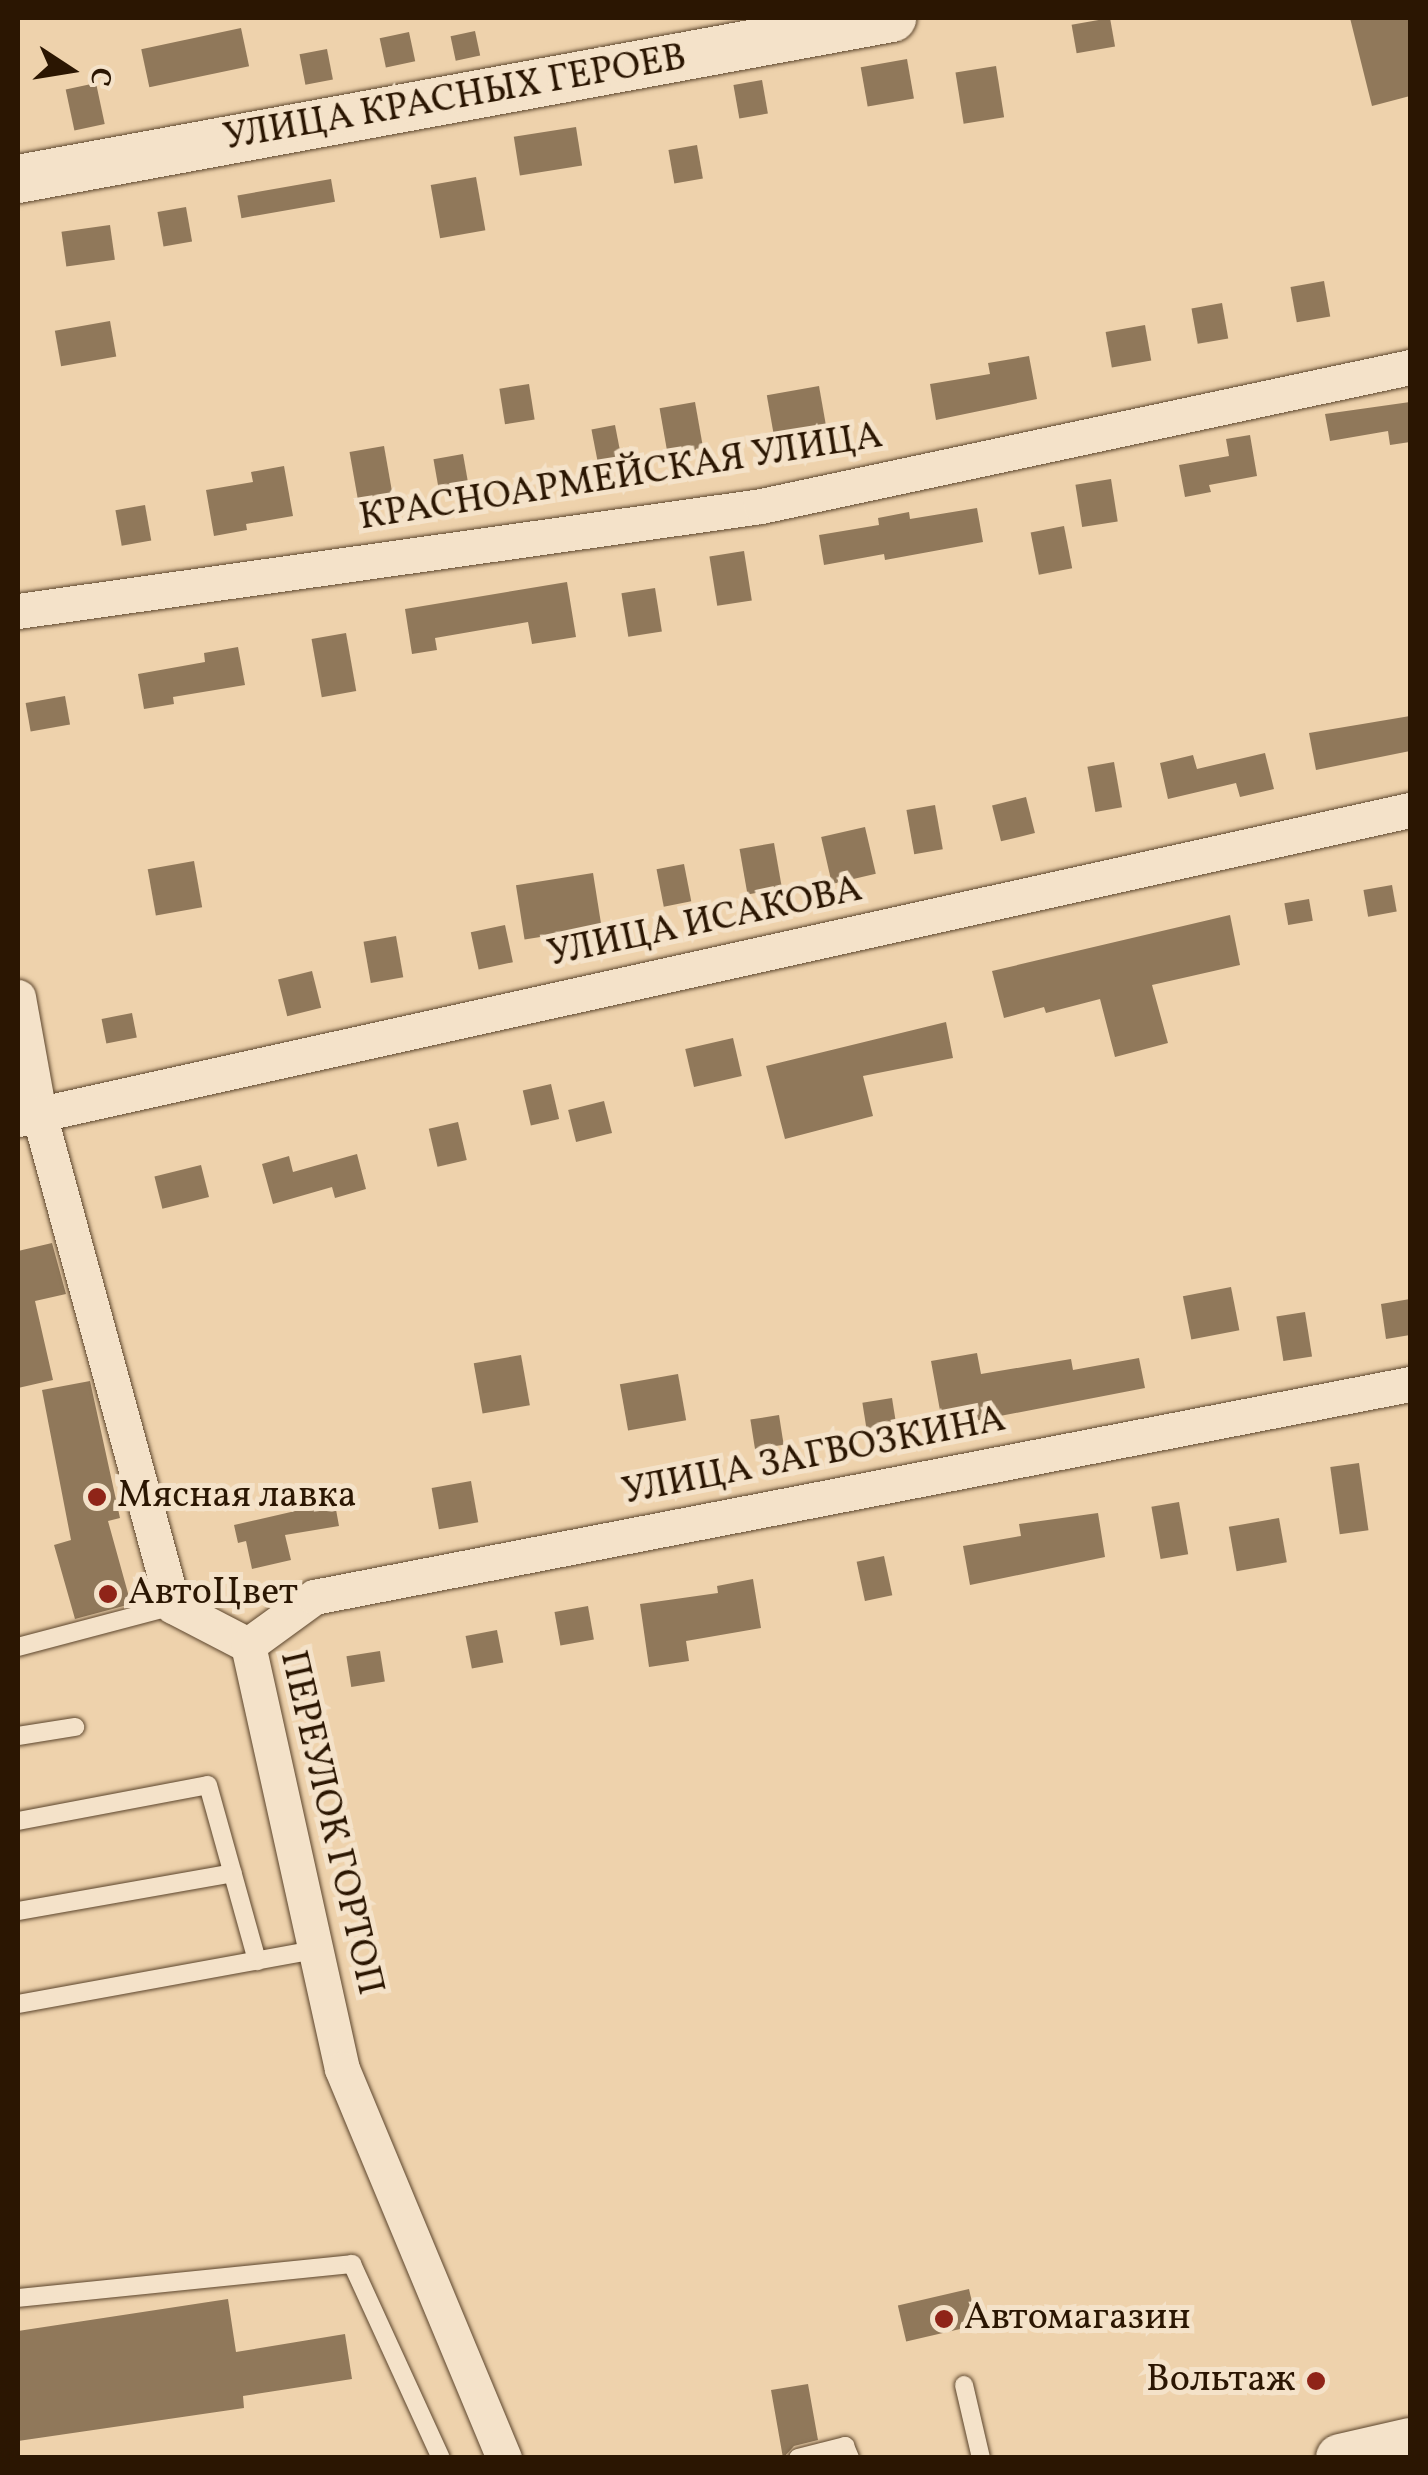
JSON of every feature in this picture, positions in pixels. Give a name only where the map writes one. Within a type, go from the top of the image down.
[{"type":"main road","name":"УЛИЦА КРАСНЫХ ГЕРОЕВ","points":[[18,178],[817,25],[892,18]]},
{"type":"main road","points":[[1340,2458],[1410,2442]]},
{"type":"street","name":"КРАСНОАРМЕЙСКАЯ УЛИЦА","points":[[18,611],[761,506],[1410,367]]},
{"type":"street","name":"УЛИЦА ИСАКОВА","points":[[28,1116],[1410,810]]},
{"type":"street","points":[[18,998],[28,1116],[173,1606]]},
{"type":"street","name":"УЛИЦА ЗАГВОЗКИНА","points":[[248,1645],[314,1597],[1410,1384]]},
{"type":"street","name":"ПЕРЕУЛОК ГОРТОП","points":[[173,1606],[248,1645],[342,2069],[504,2458]]},
{"type":"lane","points":[[18,1647],[173,1606]]},
{"type":"lane","points":[[18,1736],[75,1726]]},
{"type":"lane","points":[[18,1822],[208,1785],[257,1961]]},
{"type":"lane","points":[[18,1910],[233,1873]]},
{"type":"lane","points":[[18,2004],[316,1950]]},
{"type":"lane","points":[[18,2298],[352,2264],[441,2458]]},
{"type":"lane","points":[[964,2385],[981,2458]]},
{"type":"lane","points":[[798,2458],[846,2446],[850,2458]]},
{"type":"building","points":[[1110,18],[1115,47],[1077,53],[1072,25]]},
{"type":"building","points":[[1350,18],[1410,18],[1410,96],[1372,106]]},
{"type":"building","points":[[241,28],[249,66],[149,87],[141,49]]},
{"type":"building","points":[[475,31],[480,55],[456,61],[451,36]]},
{"type":"building","points":[[409,32],[415,61],[386,68],[380,38]]},
{"type":"building","points":[[327,49],[333,79],[305,85],[300,54]]},
{"type":"building","points":[[907,59],[914,98],[868,107],[861,67]]},
{"type":"building","points":[[996,66],[1004,117],[964,124],[956,72]]},
{"type":"building","points":[[762,80],[768,113],[739,119],[733,85]]},
{"type":"building","points":[[96,83],[105,124],[74,131],[66,89]]},
{"type":"building","points":[[576,127],[582,166],[520,175],[514,137]]},
{"type":"building","points":[[697,145],[703,178],[674,184],[668,150]]},
{"type":"building","points":[[476,177],[485,230],[440,238],[431,185]]},
{"type":"building","points":[[331,179],[335,202],[241,218],[237,195]]},
{"type":"building","points":[[186,207],[192,241],[164,247],[157,212]]},
{"type":"building","points":[[110,225],[115,260],[66,266],[61,232]]},
{"type":"building","points":[[1324,281],[1330,316],[1297,322],[1291,287]]},
{"type":"building","points":[[1222,303],[1228,338],[1198,344],[1191,308]]},
{"type":"building","points":[[110,321],[116,356],[61,366],[55,331]]},
{"type":"building","points":[[1145,325],[1151,360],[1112,367],[1106,332]]},
{"type":"building","points":[[1029,356],[1037,399],[936,420],[930,384],[990,374],[988,363]]},
{"type":"building","points":[[529,384],[535,420],[505,424],[499,389]]},
{"type":"building","points":[[819,386],[828,436],[776,445],[767,395]]},
{"type":"building","points":[[695,402],[703,448],[668,455],[660,408]]},
{"type":"building","points":[[1410,402],[1410,442],[1390,445],[1388,431],[1330,441],[1325,414]]},
{"type":"building","points":[[615,425],[622,462],[599,467],[591,430]]},
{"type":"building","points":[[1250,435],[1257,476],[1209,485],[1211,492],[1185,497],[1179,465],[1229,456],[1226,439]]},
{"type":"building","points":[[384,446],[394,501],[359,507],[350,452]]},
{"type":"building","points":[[463,454],[469,489],[440,495],[433,459]]},
{"type":"building","points":[[284,466],[293,516],[246,524],[247,530],[214,536],[206,490],[253,482],[251,472]]},
{"type":"building","points":[[1111,479],[1118,521],[1082,527],[1075,485]]},
{"type":"building","points":[[145,505],[151,540],[122,546],[115,510]]},
{"type":"building","points":[[977,508],[983,542],[885,560],[884,554],[824,565],[819,535],[879,525],[878,518],[909,512],[910,519]]},
{"type":"building","points":[[1064,526],[1072,568],[1039,575],[1031,532]]},
{"type":"building","points":[[744,551],[752,600],[717,606],[709,556]]},
{"type":"building","points":[[567,582],[576,637],[532,644],[528,622],[435,638],[437,650],[412,654],[405,609]]},
{"type":"building","points":[[655,588],[662,631],[628,637],[621,593]]},
{"type":"building","points":[[346,633],[356,691],[322,697],[312,639]]},
{"type":"building","points":[[238,647],[245,685],[173,697],[174,704],[144,709],[138,674],[205,662],[204,653]]},
{"type":"building","points":[[65,696],[70,725],[31,732],[26,703]]},
{"type":"building","points":[[1410,716],[1410,751],[1316,770],[1309,733]]},
{"type":"building","points":[[1265,753],[1274,789],[1240,797],[1236,783],[1168,799],[1160,763],[1193,755],[1197,769]]},
{"type":"building","points":[[1114,762],[1122,807],[1095,812],[1087,767]]},
{"type":"building","points":[[1026,797],[1035,833],[1001,841],[992,805]]},
{"type":"building","points":[[935,805],[943,849],[914,854],[906,810]]},
{"type":"building","points":[[865,827],[876,874],[832,884],[821,837]]},
{"type":"building","points":[[774,843],[782,888],[748,894],[740,849]]},
{"type":"building","points":[[194,861],[202,907],[156,915],[148,869]]},
{"type":"building","points":[[684,864],[691,901],[664,907],[657,869]]},
{"type":"building","points":[[593,873],[602,927],[525,940],[516,885]]},
{"type":"building","points":[[1392,885],[1397,912],[1368,917],[1363,890]]},
{"type":"building","points":[[1309,899],[1313,921],[1288,925],[1284,903]]},
{"type":"building","points":[[1230,915],[1240,965],[1152,985],[1168,1043],[1115,1057],[1100,999],[1046,1013],[1044,1007],[1004,1018],[992,971]]},
{"type":"building","points":[[505,925],[513,962],[479,969],[471,932]]},
{"type":"building","points":[[396,936],[403,977],[371,983],[364,942]]},
{"type":"building","points":[[312,971],[321,1008],[287,1016],[278,979]]},
{"type":"building","points":[[132,1013],[137,1038],[106,1043],[102,1019]]},
{"type":"building","points":[[946,1022],[953,1058],[863,1076],[873,1116],[785,1139],[766,1066]]},
{"type":"building","points":[[733,1038],[742,1076],[694,1087],[685,1049]]},
{"type":"building","points":[[551,1084],[559,1119],[531,1126],[523,1091]]},
{"type":"building","points":[[604,1101],[612,1133],[576,1142],[568,1110]]},
{"type":"building","points":[[458,1122],[467,1160],[438,1167],[429,1129]]},
{"type":"building","points":[[357,1154],[366,1189],[335,1198],[332,1187],[273,1204],[262,1164],[289,1156],[293,1172]]},
{"type":"building","points":[[201,1165],[209,1197],[162,1209],[154,1177]]},
{"type":"building","points":[[52,1243],[66,1294],[35,1301],[53,1380],[18,1388],[18,1251]]},
{"type":"building","points":[[1231,1287],[1239,1330],[1191,1340],[1183,1296]]},
{"type":"building","points":[[1410,1299],[1410,1335],[1386,1339],[1381,1304]]},
{"type":"building","points":[[1305,1312],[1312,1356],[1283,1361],[1276,1317]]},
{"type":"building","points":[[977,1353],[981,1374],[1071,1359],[1073,1370],[1139,1358],[1145,1388],[943,1427],[931,1361]]},
{"type":"building","points":[[521,1355],[530,1405],[483,1414],[474,1363]]},
{"type":"building","points":[[678,1374],[686,1420],[628,1431],[620,1384]]},
{"type":"building","points":[[90,1381],[120,1518],[108,1521],[131,1604],[75,1619],[54,1545],[71,1540],[42,1390]]},
{"type":"building","points":[[892,1398],[897,1429],[867,1433],[862,1403]]},
{"type":"building","points":[[779,1415],[784,1445],[755,1449],[750,1420]]},
{"type":"building","points":[[1359,1463],[1368,1530],[1340,1534],[1330,1467]]},
{"type":"building","points":[[471,1481],[478,1522],[439,1529],[432,1488]]},
{"type":"building","points":[[333,1493],[339,1526],[285,1535],[291,1560],[252,1569],[246,1541],[238,1543],[234,1525],[304,1509],[302,1498]]},
{"type":"building","points":[[1179,1502],[1188,1554],[1161,1559],[1151,1507]]},
{"type":"building","points":[[1098,1513],[1105,1557],[970,1585],[963,1546],[1021,1536],[1019,1524]]},
{"type":"building","points":[[1279,1518],[1287,1562],[1237,1571],[1229,1527]]},
{"type":"building","points":[[884,1556],[892,1595],[865,1601],[857,1562]]},
{"type":"building","points":[[753,1579],[761,1628],[686,1641],[689,1661],[649,1667],[640,1604],[718,1593],[717,1586]]},
{"type":"building","points":[[588,1606],[594,1639],[560,1645],[555,1612]]},
{"type":"building","points":[[497,1630],[503,1662],[472,1668],[466,1636]]},
{"type":"building","points":[[380,1651],[385,1682],[351,1687],[346,1656]]},
{"type":"building","points":[[969,2289],[977,2325],[906,2341],[898,2305]]},
{"type":"building","points":[[228,2299],[236,2352],[345,2334],[352,2379],[243,2396],[244,2408],[18,2441],[18,2331]]},
{"type":"building","points":[[808,2384],[818,2440],[794,2446],[783,2458],[771,2390]]},
{"type":"place","name":"Мясная лавка","points":[[97,1497]]},
{"type":"place","name":"АвтоЦвет","points":[[108,1594]]},
{"type":"place","name":"Автомагазин","points":[[944,2319]]},
{"type":"place","name":"Вольтаж","points":[[1316,2381]]}]
